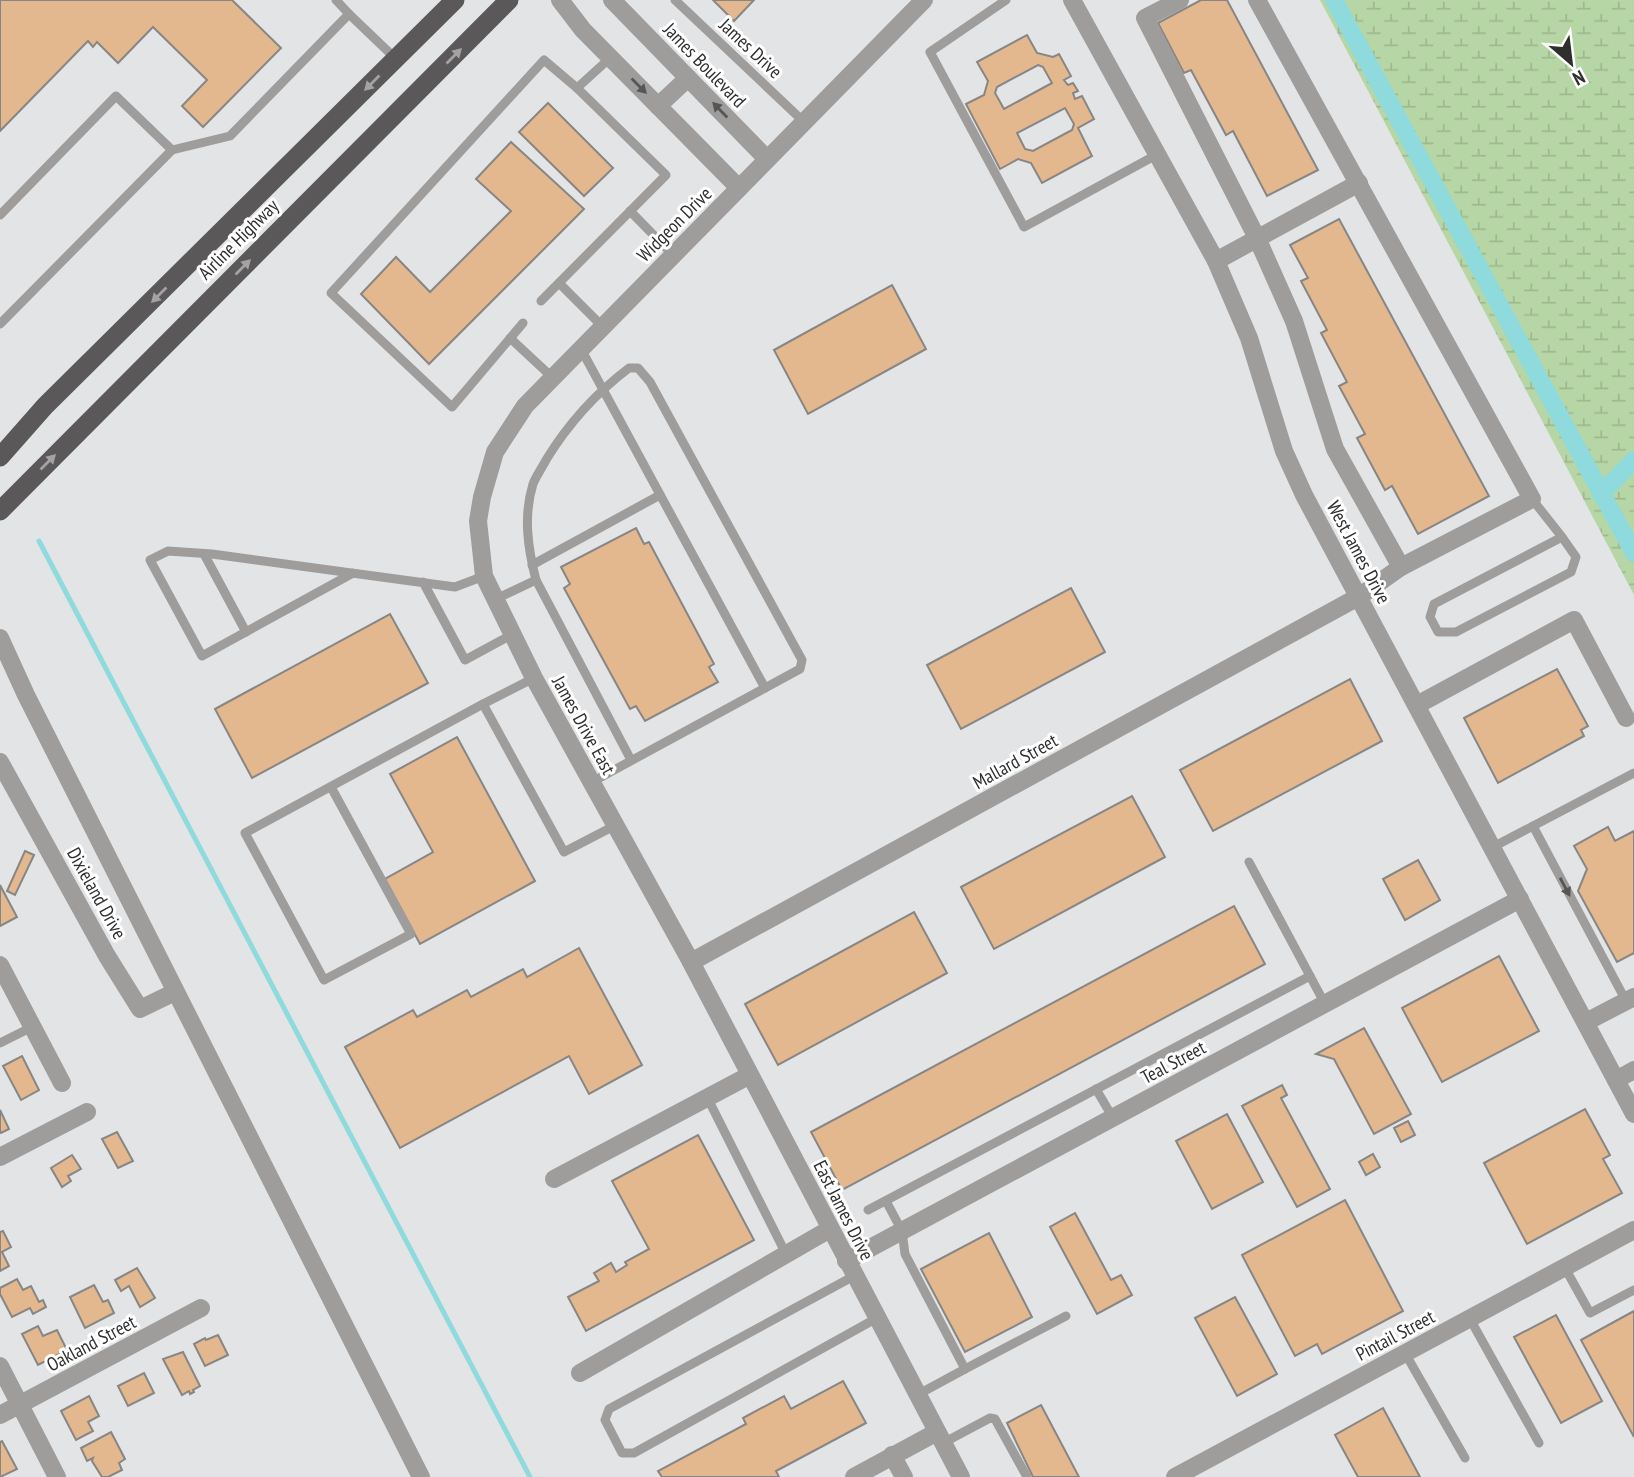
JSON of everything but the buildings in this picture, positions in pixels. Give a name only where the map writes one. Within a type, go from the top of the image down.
[{"type":"highway","name":"Airline Highway","points":[[0,457],[45,406],[455,0]]},
{"type":"highway","name":"Airline Highway","points":[[0,511],[509,0]]},
{"type":"street","points":[[560,0],[583,30],[739,188]]},
{"type":"street","name":"Widgeon Drive","points":[[482,498],[495,452],[525,406],[924,0]]},
{"type":"street","name":"West James Drive","points":[[1072,0],[1216,261],[1249,338],[1284,451],[1304,495],[1634,1114]]},
{"type":"street","points":[[1180,0],[1145,18],[1257,238],[1294,321],[1335,449],[1401,567]]},
{"type":"street","points":[[1257,0],[1532,499]]},
{"type":"street","name":"James Boulevard","points":[[614,1],[767,159]]},
{"type":"street","points":[[658,106],[688,78]]},
{"type":"street","points":[[1216,261],[1359,183]]},
{"type":"street","name":"James Drive East","points":[[482,498],[478,522],[484,576],[534,678],[691,962]]},
{"type":"street","name":"Mallard Street","points":[[691,962],[1360,596],[1401,567],[1532,499]]},
{"type":"street","points":[[1417,705],[1574,620],[1626,718]]},
{"type":"street","points":[[0,638],[175,992],[421,1477]]},
{"type":"street","name":"Dixieland Drive","points":[[0,762],[107,956],[140,1009],[175,992]]},
{"type":"street","name":"Teal Street","points":[[850,1268],[902,1231],[1520,900]]},
{"type":"street","name":"East James Drive","points":[[691,962],[961,1477]]},
{"type":"street","points":[[2,972],[62,1083]]},
{"type":"street","points":[[1586,1022],[1630,999]]},
{"type":"street","points":[[1616,1080],[1634,1070]]},
{"type":"street","points":[[554,1179],[750,1075]]},
{"type":"street","points":[[0,1157],[87,1112]]},
{"type":"street","points":[[580,1373],[830,1228]]},
{"type":"street","name":"Pintail Street","points":[[1175,1477],[1634,1230]]},
{"type":"street","name":"Oakland Street","points":[[0,1415],[201,1308]]},
{"type":"street","points":[[0,1366],[57,1477]]},
{"type":"street","points":[[854,1477],[892,1455],[940,1438]]},
{"type":"street","points":[[892,1455],[904,1477]]},
{"type":"lane","points":[[336,0],[396,59]]},
{"type":"lane","name":"James Drive","points":[[675,0],[804,122]]},
{"type":"lane","points":[[1006,0],[930,52],[1024,227],[1158,153]]},
{"type":"lane","points":[[0,324],[172,150],[230,136],[349,14]]},
{"type":"lane","points":[[577,88],[610,58]]},
{"type":"lane","points":[[523,323],[452,407],[331,293],[544,60],[666,174],[541,302]]},
{"type":"lane","points":[[0,215],[116,96],[172,150]]},
{"type":"lane","points":[[631,211],[673,255]]},
{"type":"lane","points":[[559,284],[603,326]]},
{"type":"lane","points":[[510,338],[552,378]]},
{"type":"lane","points":[[580,348],[765,688]]},
{"type":"lane","points":[[592,782],[800,669],[802,660],[650,382],[638,368],[629,368],[602,388],[557,442],[533,483],[527,525],[536,580],[631,760]]},
{"type":"lane","points":[[532,565],[660,495]]},
{"type":"lane","points":[[1532,499],[1562,537],[1576,557],[1571,572],[1456,632],[1438,632],[1430,617],[1434,604],[1562,537]]},
{"type":"lane","points":[[353,573],[202,656],[150,560],[168,551],[204,554],[424,582],[455,587],[484,576]]},
{"type":"lane","points":[[204,554],[246,632]]},
{"type":"lane","points":[[496,599],[536,580]]},
{"type":"lane","points":[[424,582],[465,660],[513,634]]},
{"type":"lane","points":[[331,787],[411,934],[324,981],[245,833],[534,678]]},
{"type":"lane","points":[[483,704],[564,852],[615,825]]},
{"type":"lane","points":[[1493,847],[1634,773]]},
{"type":"lane","points":[[1533,827],[1630,999]]},
{"type":"lane","points":[[1249,862],[1325,1004]]},
{"type":"lane","points":[[868,1210],[1310,976]]},
{"type":"lane","points":[[0,1042],[32,1027]]},
{"type":"lane","points":[[1096,1089],[1113,1118]]},
{"type":"lane","points":[[708,1099],[786,1254]]},
{"type":"lane","points":[[886,1200],[902,1231],[905,1254],[965,1369]]},
{"type":"lane","points":[[850,1268],[609,1409],[605,1420],[622,1453],[635,1453],[877,1318]]},
{"type":"lane","points":[[1565,1268],[1590,1313],[1634,1290]]},
{"type":"lane","points":[[917,1395],[1066,1315]]},
{"type":"lane","points":[[1470,1319],[1539,1443]]},
{"type":"lane","points":[[1405,1353],[1465,1458]]},
{"type":"lane","points":[[940,1438],[990,1418],[995,1419],[1027,1477]]},
{"type":"green space","points":[[1320,0],[1634,0],[1634,595]]},
{"type":"waterway","points":[[1334,0],[1634,553]]},
{"type":"waterway","points":[[1601,494],[1634,460]]},
{"type":"waterway","points":[[39,541],[530,1477]]}]
